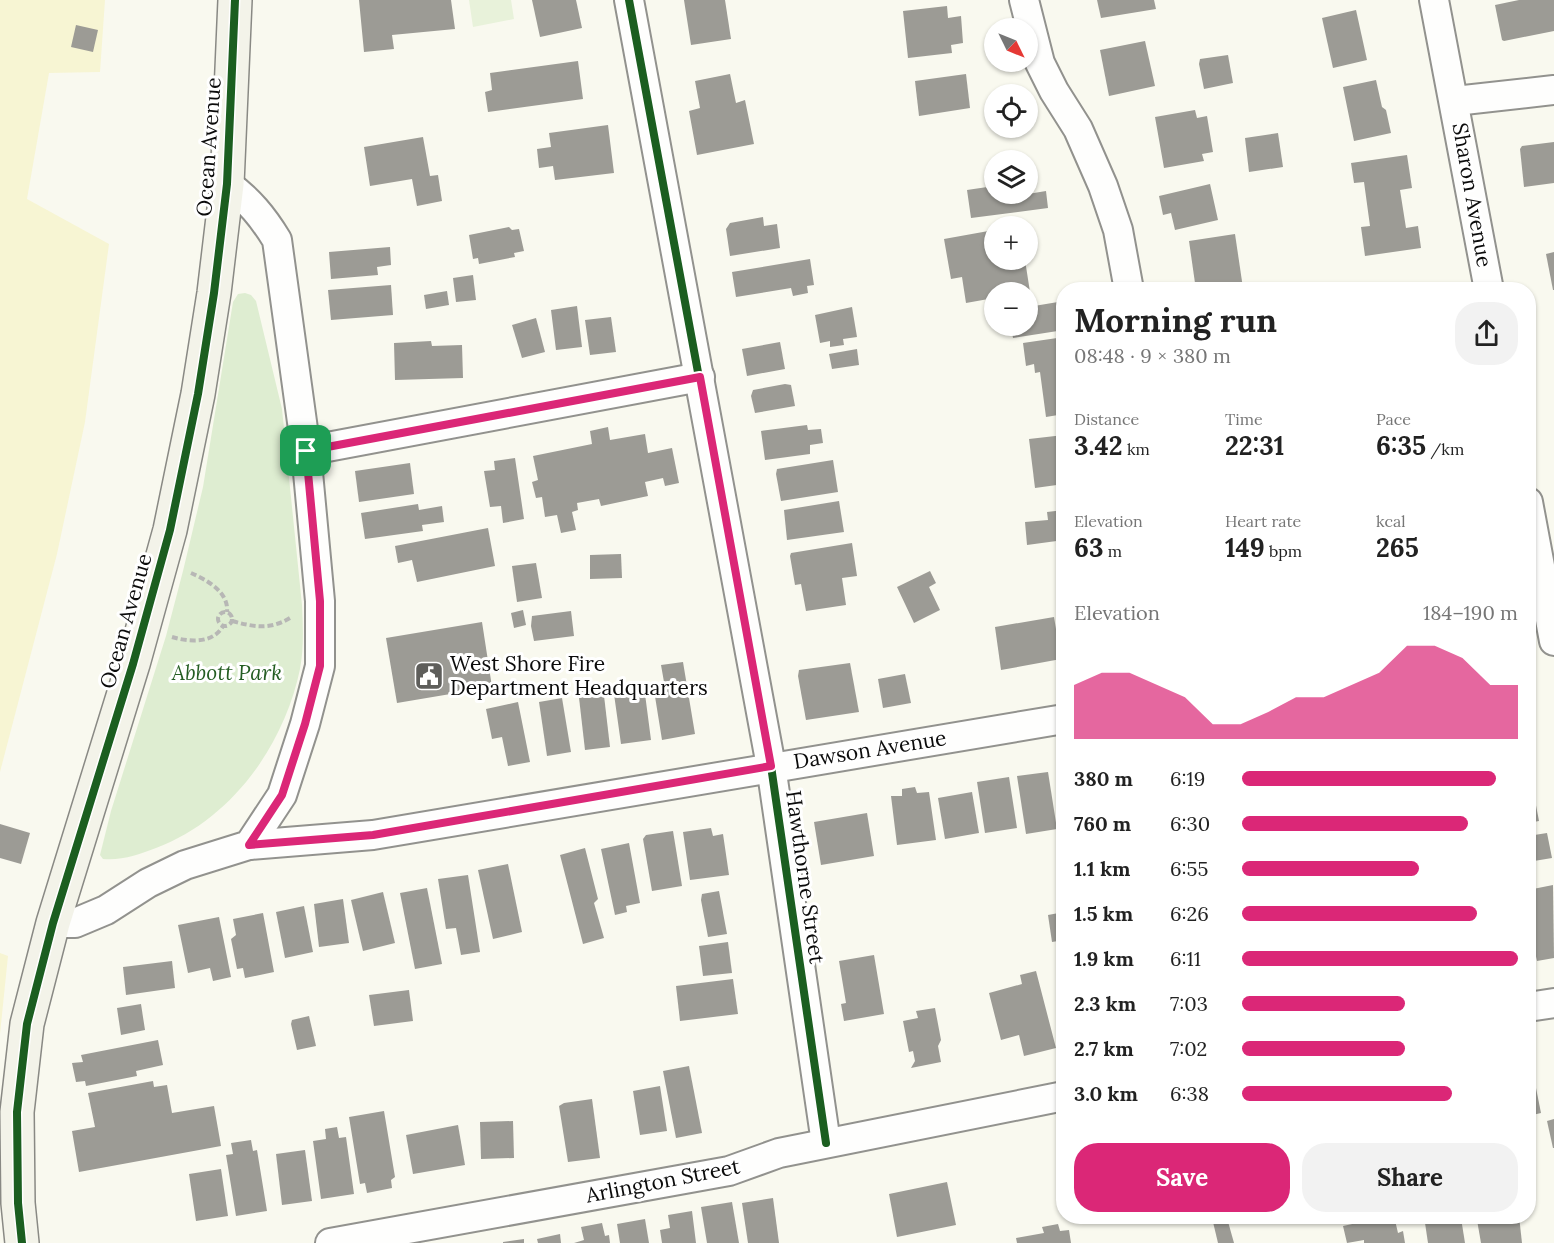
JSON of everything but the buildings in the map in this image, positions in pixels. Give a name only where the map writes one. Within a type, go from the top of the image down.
[{"type":"main road","name":"Ocean Avenue","points":[[21,1243],[17,1112],[27,1024],[53,923],[133,664],[170,530],[198,394],[214,293],[227,184],[234,0]]},
{"type":"street","name":"Hawthorne Street","points":[[629,0],[771,766],[826,1143]]},
{"type":"street","points":[[1024,0],[1040,63],[1054,91],[1078,129],[1103,186],[1118,230],[1128,282]]},
{"type":"street","name":"Sharon Avenue","points":[[1434,0],[1489,282]]},
{"type":"street","points":[[1455,101],[1554,90]]},
{"type":"street","points":[[227,184],[246,198],[261,215],[277,240],[306,451],[320,601],[320,666],[305,724],[282,795],[249,845]]},
{"type":"street","points":[[306,451],[700,377]]},
{"type":"street","points":[[1536,559],[1547,637]]},
{"type":"street","name":"Dawson Avenue","points":[[53,923],[75,923],[106,910],[148,883],[185,865],[249,845],[373,835],[1056,719]]},
{"type":"street","points":[[1536,1005],[1554,1002]]},
{"type":"street","name":"Arlington Street","points":[[330,1243],[729,1171],[779,1153],[1056,1098]]},
{"type":"path","points":[[191,573],[203,578],[219,591],[225,600],[226,612],[232,617],[232,621]]},
{"type":"path","points":[[232,621],[271,627],[320,601]]},
{"type":"path","points":[[223,626],[217,621],[217,617],[226,612]]},
{"type":"path","points":[[172,637],[182,640],[202,640],[220,632],[223,626],[227,626],[232,621]]},
{"type":"green space","points":[[469,0],[511,0],[514,19],[473,27]]},
{"type":"green space","name":"Abbott Park","points":[[238,294],[251,295],[256,301],[282,409],[302,605],[303,645],[300,669],[281,726],[267,752],[250,777],[230,799],[208,819],[156,848],[123,858],[103,859],[100,855],[111,811],[166,636],[203,487],[233,302]]},
{"type":"sand","points":[[0,0],[105,0],[100,72],[49,73],[27,199],[109,244],[85,422],[57,554],[0,772]]},
{"type":"sand","points":[[0,953],[8,956],[0,1034]]},
{"type":"cycle path","points":[[22,1243],[18,1203],[17,1112],[27,1024],[53,923],[133,664],[170,530],[198,394],[214,293],[227,184],[235,0]]},
{"type":"cycle path","points":[[629,0],[771,766],[826,1143]]},
{"type":"place","name":"West Shore Fire Department Headquarters","points":[[429,676]]},
{"type":"route","points":[[700,377],[771,766],[373,835],[249,845],[282,795],[305,724],[320,666],[320,601],[306,451],[700,377]]}]
